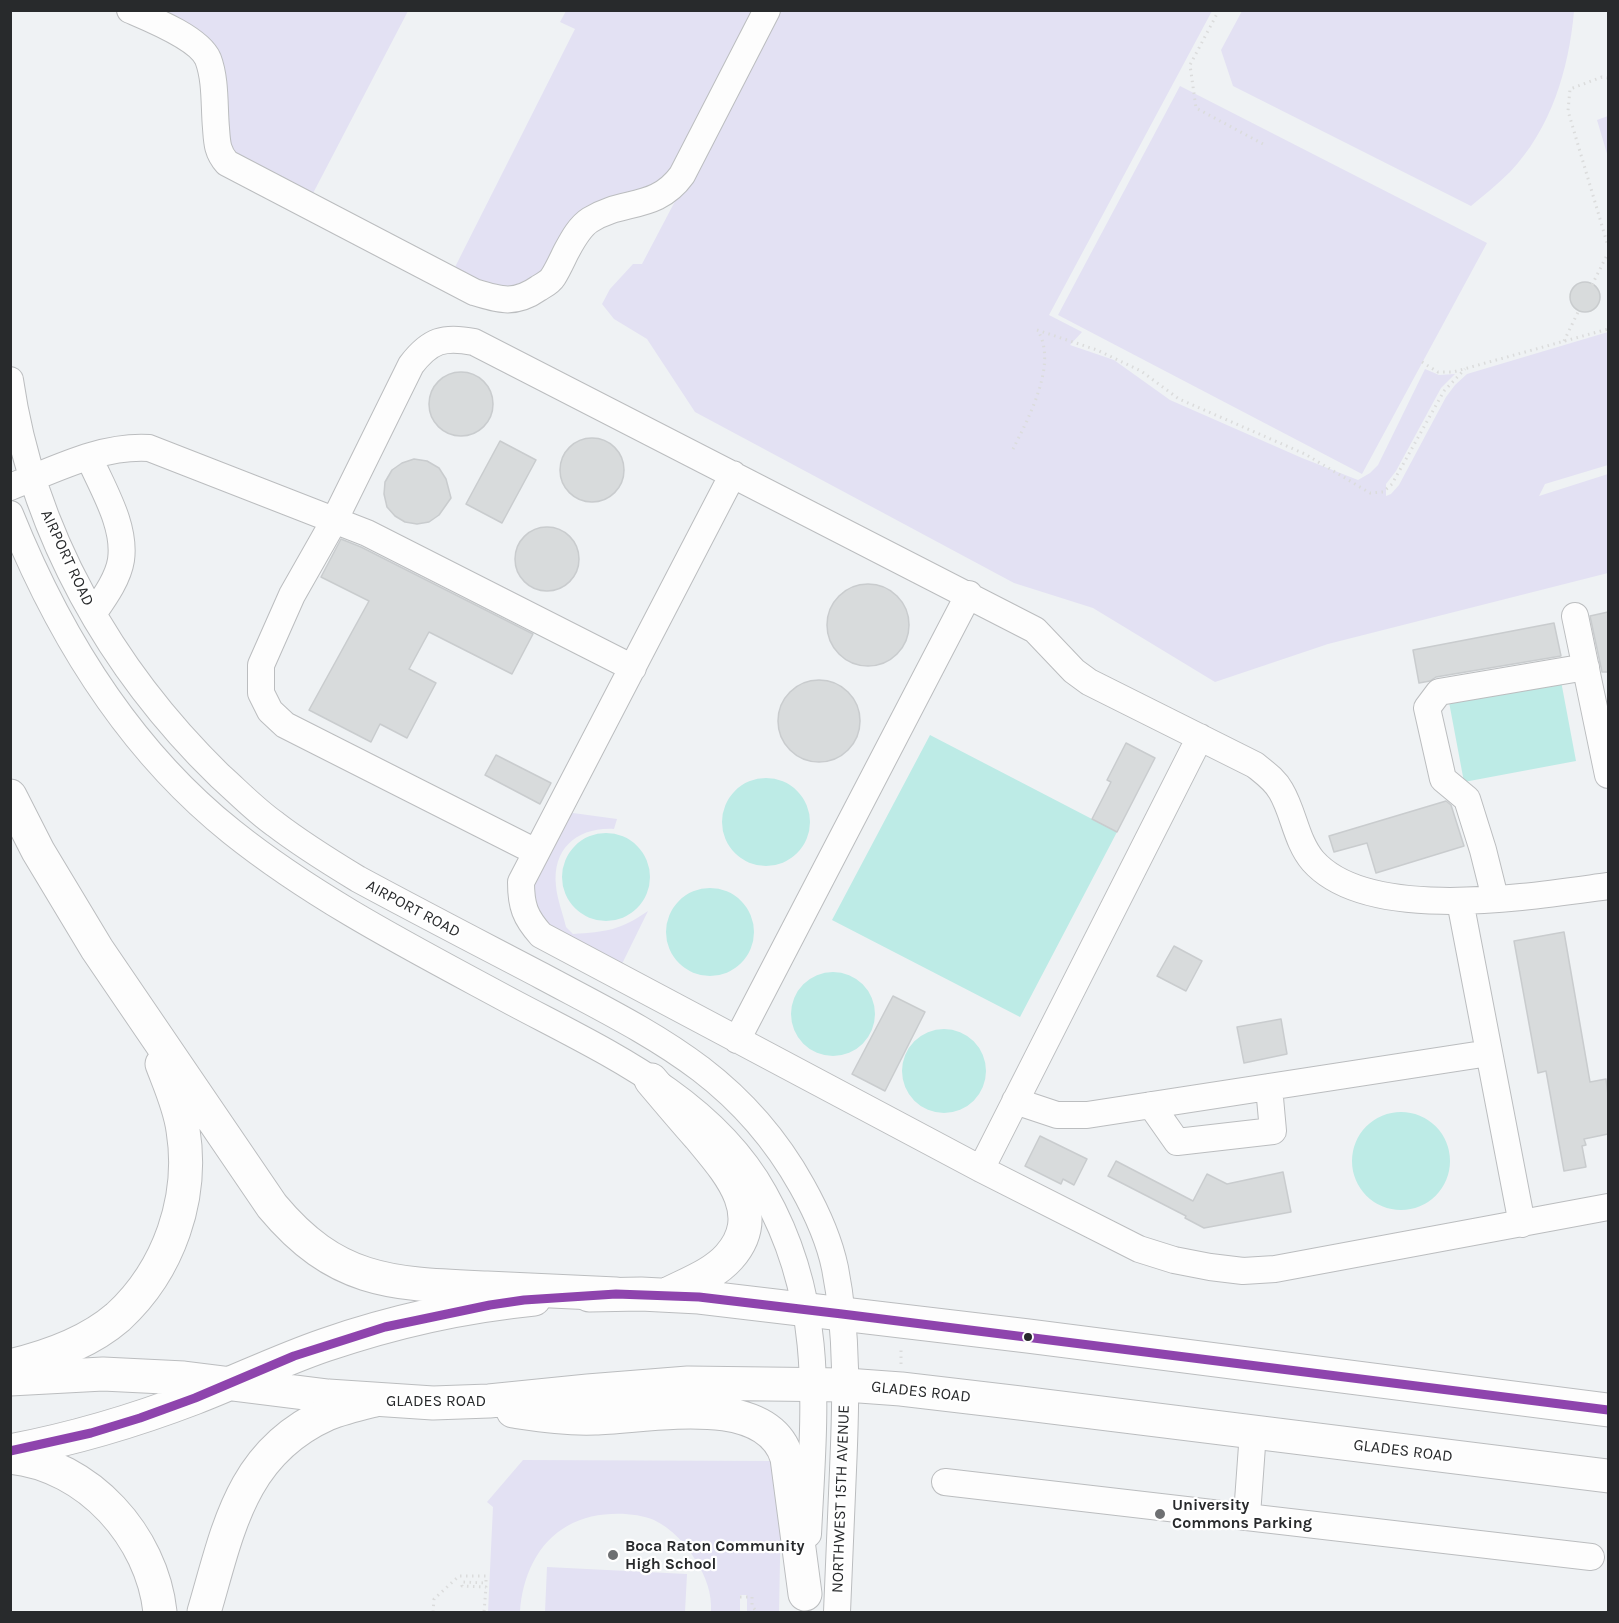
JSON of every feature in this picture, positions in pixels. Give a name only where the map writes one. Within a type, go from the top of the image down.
[{"type":"main road","points":[[10,796],[57,883],[97,949],[272,1206],[295,1232],[335,1261],[362,1273],[403,1284],[616,1294]]},
{"type":"main road","points":[[10,1366],[54,1354],[89,1336],[118,1316],[153,1274],[178,1221],[185,1188],[186,1170],[183,1129],[173,1092],[139,1012]]},
{"type":"main road","points":[[651,1080],[730,1174],[739,1190],[744,1207],[743,1232],[730,1256],[710,1272],[666,1295]]},
{"type":"main road","name":"GLADES ROAD","points":[[10,1451],[91,1433],[169,1408],[326,1345],[418,1319],[524,1300],[616,1294],[666,1295],[842,1314],[1608,1410]]},
{"type":"main road","name":"GLADES ROAD","points":[[10,1379],[103,1374],[184,1378],[307,1394],[433,1403],[464,1403],[656,1385],[846,1385],[975,1397],[1608,1476]]},
{"type":"main road","points":[[204,1612],[231,1519],[245,1488],[263,1464],[286,1440],[314,1421],[339,1410],[375,1400]]},
{"type":"main road","points":[[464,1403],[562,1418],[692,1412],[737,1417],[764,1427],[780,1440],[787,1458],[804,1603]]},
{"type":"main road","points":[[10,1457],[59,1471],[89,1489],[118,1516],[140,1549],[155,1586],[159,1612]]},
{"type":"street","points":[[130,10],[158,16],[205,54],[212,73],[217,146],[227,163],[474,292],[495,299],[515,300],[531,294],[552,279],[574,237],[588,220],[603,213],[662,195],[675,184],[682,175],[767,10]]},
{"type":"street","points":[[536,852],[285,725],[270,711],[261,693],[261,665],[292,595],[334,521],[411,365],[421,352],[435,343],[453,338],[474,342],[969,594],[1035,630],[1074,671],[1089,682],[1255,765],[1271,778],[1281,791],[1300,840],[1312,860],[1328,875],[1355,888],[1399,898],[1460,901],[1608,886]]},
{"type":"street","name":"AIRPORT ROAD","points":[[10,380],[16,415],[22,483],[57,541],[93,614],[135,680],[177,732],[232,787],[273,824],[358,879],[665,1043],[700,1067],[733,1096],[769,1135],[807,1194],[831,1251],[842,1314],[846,1385]]},
{"type":"street","points":[[22,483],[55,468],[89,457],[132,447],[149,448],[367,533],[633,668]]},
{"type":"street","points":[[89,457],[120,529],[121,560],[110,589],[93,614]]},
{"type":"street","points":[[733,474],[521,882],[521,901],[529,921],[541,935],[981,1168],[1139,1249],[1174,1260],[1243,1271],[1275,1269],[1608,1208]]},
{"type":"street","name":"AIRPORT ROAD","points":[[10,514],[48,601],[98,685],[116,711],[180,785],[228,829],[280,868],[368,923],[604,1051],[651,1080],[710,1124],[727,1141],[752,1173],[772,1208],[800,1276],[806,1310],[813,1384]]},
{"type":"street","points":[[737,1040],[969,594]]},
{"type":"street","points":[[1575,616],[1608,775]]},
{"type":"street","points":[[1495,898],[1467,799],[1443,779],[1427,708],[1439,692],[1586,667]]},
{"type":"street","points":[[981,1168],[1200,737]]},
{"type":"street","points":[[1460,901],[1522,1224]]},
{"type":"street","points":[[1016,1101],[1057,1115],[1087,1115],[1489,1053]]},
{"type":"street","points":[[1151,1105],[1177,1142],[1273,1131],[1269,1087]]},
{"type":"street","name":"NORTHWEST 15TH AVENUE","points":[[804,1603],[813,1428],[813,1384]]},
{"type":"street","name":"NORTHWEST 15TH AVENUE","points":[[837,1612],[846,1385]]},
{"type":"street","points":[[1247,1515],[1253,1432]]},
{"type":"street","points":[[945,1482],[1247,1515],[1591,1557]]},
{"type":"path","points":[[1219,10],[1190,65],[1196,108],[1263,144]]},
{"type":"path","points":[[1608,78],[1602,76],[1570,89],[1568,111],[1608,246]]},
{"type":"path","points":[[1592,285],[1608,253]]},
{"type":"path","points":[[1564,341],[1579,310]]},
{"type":"path","points":[[1422,362],[1438,372],[1445,373],[1608,329]]},
{"type":"path","points":[[1013,449],[1035,402],[1041,381],[1045,346],[1037,330],[1097,350],[1141,371],[1179,399],[1305,454],[1370,493],[1383,492],[1392,484],[1444,391],[1465,369]]},
{"type":"path","points":[[901,1350],[901,1368]]},
{"type":"path","points":[[433,1612],[434,1599],[459,1576],[486,1576],[486,1583],[462,1582],[462,1586],[486,1587],[484,1612]]},
{"type":"path","points":[[740,1597],[752,1597],[752,1606],[758,1612]]},
{"type":"shaded area","points":[[168,10],[408,11],[309,201],[224,153],[216,75],[168,15]]},
{"type":"shaded area","points":[[566,11],[767,11],[682,175],[603,213],[531,294],[449,279],[575,29],[560,22]]},
{"type":"shaded area","points":[[775,11],[1212,11],[1049,315],[1082,332],[1070,345],[1114,360],[1170,400],[1358,480],[1378,465],[1425,369],[1439,375],[1455,374],[1441,388],[1396,471],[1386,484],[1386,496],[1399,485],[1446,397],[1467,374],[1608,332],[1608,465],[1545,484],[1539,496],[1608,474],[1608,573],[1328,644],[1215,682],[1093,608],[1014,583],[695,412],[647,339],[614,319],[602,304],[610,289],[633,264],[642,264]]},
{"type":"shaded area","points":[[1242,11],[1574,11],[1568,55],[1556,97],[1537,137],[1510,172],[1471,206],[1233,86],[1221,50]]},
{"type":"shaded area","points":[[1180,86],[1487,243],[1362,474],[1058,315]]},
{"type":"shaded area","points":[[1608,116],[1608,157],[1597,120]]},
{"type":"shaded area","points":[[1561,681],[1576,761],[1464,782],[1449,702]]},
{"type":"shaded area","points":[[930,735],[1117,832],[1020,1017],[832,920]]},
{"type":"shaded area","points":[[766,778],[791,785],[803,797],[810,822],[803,847],[791,859],[766,866],[741,859],[729,847],[722,822],[729,797],[741,785]]},
{"type":"shaded area","points":[[573,813],[617,819],[614,829],[589,832],[570,842],[558,861],[556,886],[566,927],[573,934],[604,931],[630,922],[648,911],[620,968],[557,934],[537,916],[531,888],[566,816]]},
{"type":"shaded area","points":[[606,833],[631,840],[643,852],[650,877],[643,902],[631,914],[606,921],[581,914],[569,902],[562,877],[569,852],[581,840]]},
{"type":"shaded area","points":[[710,888],[735,895],[747,907],[754,932],[747,957],[735,969],[710,976],[685,969],[673,957],[666,932],[673,907],[685,895]]},
{"type":"shaded area","points":[[833,972],[849,975],[863,984],[872,998],[875,1014],[872,1030],[863,1044],[849,1053],[833,1056],[817,1053],[803,1044],[794,1030],[791,1014],[794,998],[803,984],[817,975]]},
{"type":"shaded area","points":[[944,1029],[960,1032],[974,1041],[983,1055],[986,1071],[983,1087],[974,1101],[960,1110],[944,1113],[928,1110],[914,1101],[905,1087],[902,1071],[905,1055],[914,1041],[928,1032]]},
{"type":"shaded area","points":[[1391,1112],[1411,1112],[1436,1126],[1447,1142],[1450,1161],[1447,1180],[1436,1196],[1411,1210],[1391,1210],[1374,1202],[1360,1188],[1352,1171],[1352,1151],[1360,1134],[1374,1120]]},
{"type":"shaded area","points":[[523,1460],[772,1461],[781,1510],[779,1612],[747,1612],[747,1595],[740,1595],[740,1612],[711,1612],[709,1592],[700,1567],[672,1532],[654,1520],[644,1517],[611,1514],[588,1517],[578,1521],[558,1532],[548,1541],[533,1562],[528,1574],[520,1612],[488,1612],[493,1507],[487,1502]]},
{"type":"shaded area","points":[[547,1567],[687,1574],[685,1612],[545,1612]]},
{"type":"building","points":[[1585,282],[1591,283],[1599,291],[1599,303],[1591,311],[1585,312],[1579,311],[1571,303],[1570,297],[1571,291],[1579,283]]},
{"type":"building","points":[[455,372],[467,372],[484,381],[491,392],[493,404],[491,416],[484,427],[467,436],[455,436],[443,431],[434,422],[429,410],[429,398],[434,386],[443,377]]},
{"type":"building","points":[[586,438],[598,438],[615,447],[622,458],[624,470],[622,482],[615,493],[598,502],[586,502],[574,497],[565,488],[560,476],[560,464],[565,452],[574,443]]},
{"type":"building","points":[[500,441],[536,460],[502,523],[466,504]]},
{"type":"building","points":[[414,459],[427,461],[439,468],[446,479],[451,498],[439,515],[429,522],[417,524],[405,522],[395,516],[387,507],[384,494],[385,482],[392,470]]},
{"type":"building","points":[[541,527],[553,527],[570,536],[577,547],[579,559],[577,571],[570,582],[553,591],[541,591],[529,586],[520,577],[515,565],[515,553],[520,541],[529,532]]},
{"type":"building","points":[[341,539],[533,634],[512,674],[429,632],[409,669],[436,683],[407,738],[380,724],[371,742],[309,710],[369,601],[321,577]]},
{"type":"building","points":[[868,584],[884,587],[897,596],[906,609],[909,625],[906,641],[897,654],[884,663],[868,666],[852,663],[839,654],[830,641],[827,625],[830,609],[839,596],[852,587]]},
{"type":"building","points":[[1608,612],[1608,672],[1602,672],[1590,616]]},
{"type":"building","points":[[1554,623],[1561,656],[1436,677],[1419,683],[1413,650]]},
{"type":"building","points":[[819,680],[835,683],[848,692],[857,705],[860,721],[857,737],[848,750],[835,759],[819,762],[803,759],[790,750],[781,737],[778,721],[781,705],[790,692],[803,683]]},
{"type":"building","points":[[1126,743],[1155,758],[1117,832],[1092,819],[1111,782],[1107,780]]},
{"type":"building","points":[[496,755],[551,783],[540,804],[485,775]]},
{"type":"building","points":[[1446,801],[1451,805],[1464,846],[1376,873],[1367,843],[1334,852],[1329,836]]},
{"type":"building","points":[[1564,932],[1590,1082],[1606,1079],[1608,1134],[1584,1139],[1586,1145],[1582,1146],[1586,1167],[1564,1171],[1546,1071],[1538,1073],[1514,941]]},
{"type":"building","points":[[1174,946],[1202,961],[1186,991],[1157,976]]},
{"type":"building","points":[[893,996],[925,1012],[885,1091],[852,1074]]},
{"type":"building","points":[[1281,1019],[1287,1054],[1244,1063],[1237,1027]]},
{"type":"building","points":[[1040,1136],[1087,1159],[1074,1185],[1063,1179],[1061,1184],[1025,1166]]},
{"type":"building","points":[[1116,1161],[1193,1201],[1207,1174],[1227,1184],[1283,1172],[1291,1212],[1204,1228],[1185,1218],[1186,1216],[1108,1176]]},
{"type":"transit line","points":[[10,1451],[91,1433],[140,1418],[195,1398],[294,1356],[385,1327],[524,1300],[616,1294],[699,1297],[1608,1410]]},
{"type":"place","name":"University Commons Parking","points":[[1160,1514]]},
{"type":"place","name":"Boca Raton Community High School","points":[[613,1555]]}]
